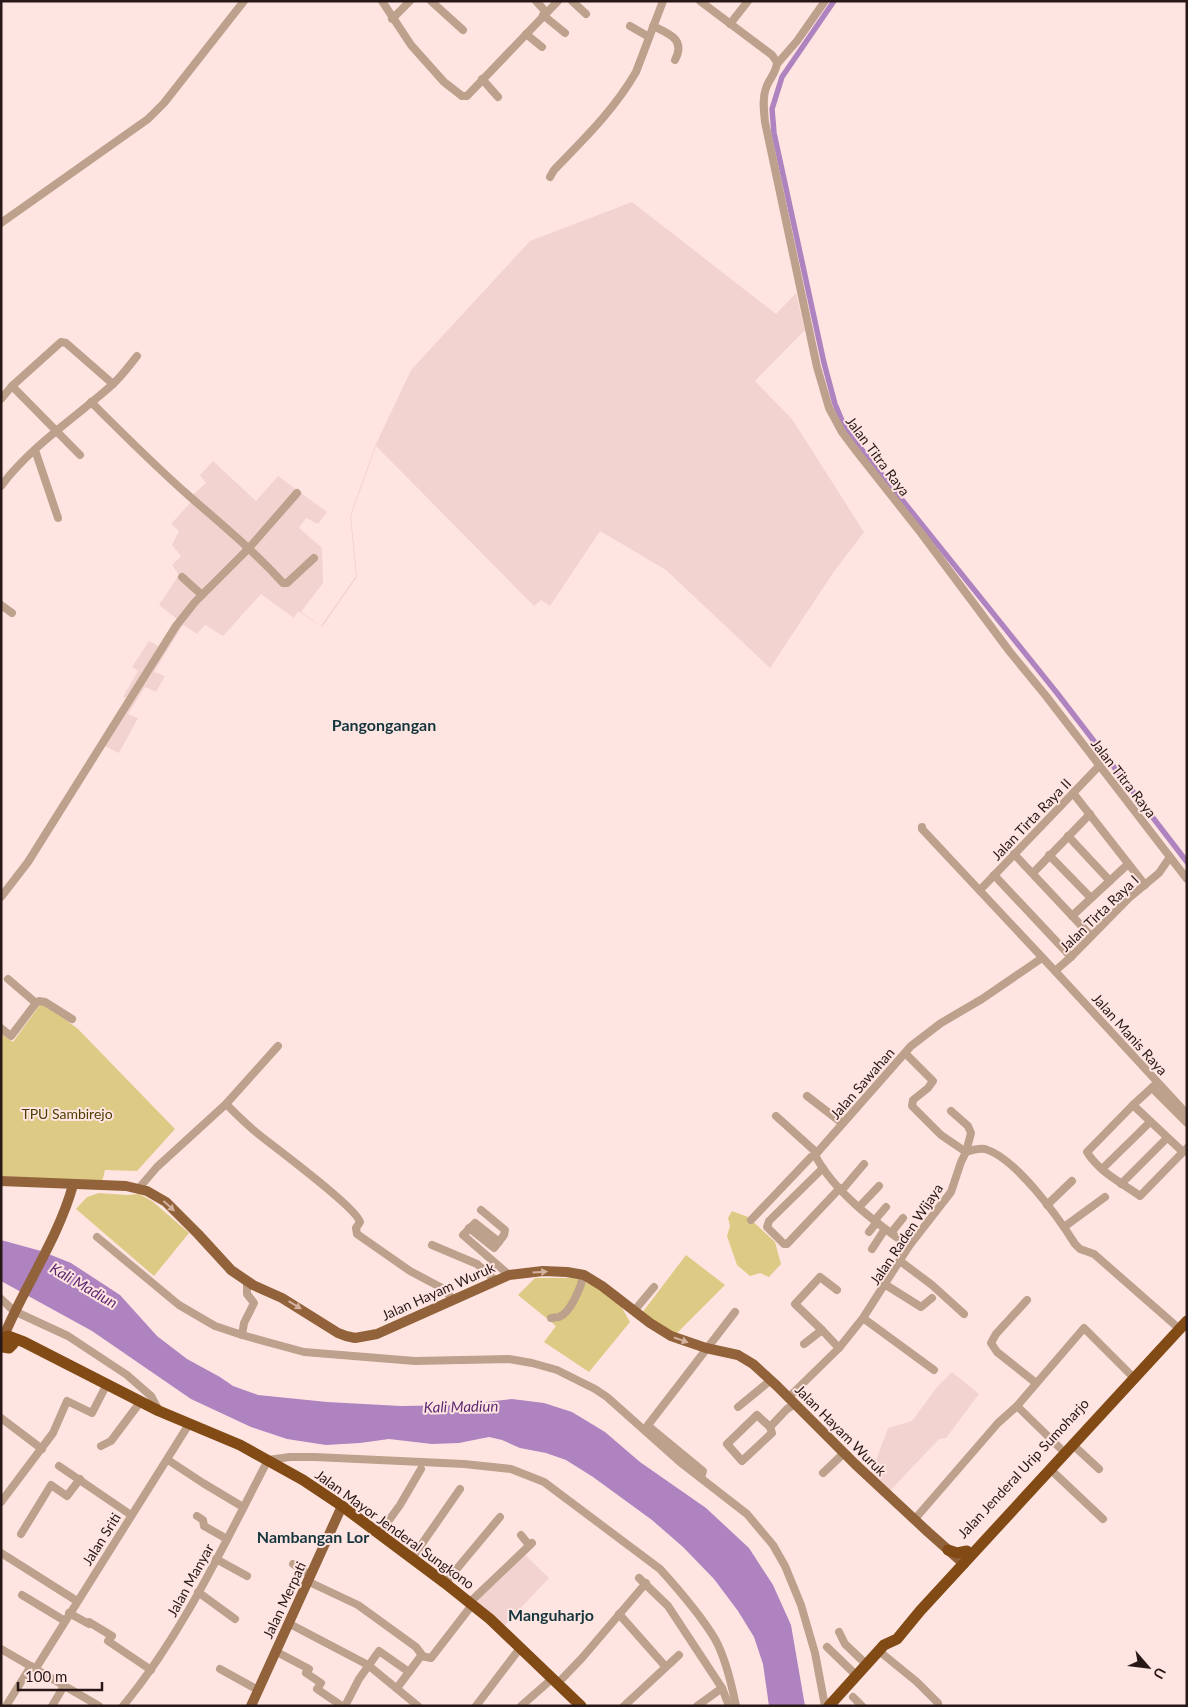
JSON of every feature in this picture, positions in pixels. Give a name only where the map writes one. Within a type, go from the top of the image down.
[{"type":"highway","name":"Jalan Jenderal Urip Sumoharjo","points":[[963,1558],[1060,1448],[1131,1375],[1187,1312]]},
{"type":"highway","name":"Jalan Jenderal Urip Sumoharjo","points":[[830,1706],[882,1648],[890,1633],[1050,1470],[1187,1321]]},
{"type":"highway","name":"Jalan Mayor Jenderal Sungkono","points":[[5,1344],[32,1346],[159,1411],[240,1445],[303,1480],[342,1506],[446,1583],[490,1619],[581,1706]]},
{"type":"highway","points":[[948,1550],[957,1553],[963,1558]]},
{"type":"main road","name":"Jalan Hayam Wuruk","points":[[1,1181],[139,1188],[147,1191],[166,1202],[231,1270],[247,1282],[289,1302],[338,1333],[355,1338],[377,1334],[509,1275],[544,1271],[584,1275],[602,1286],[634,1312],[671,1336],[706,1348],[738,1355],[753,1364],[844,1454],[948,1550]]},
{"type":"main road","points":[[5,1344],[17,1309],[66,1208],[73,1185]]},
{"type":"main road","name":"Jalan Merpati","points":[[251,1706],[342,1506]]},
{"type":"street","points":[[1,223],[148,119],[164,103],[244,1]]},
{"type":"street","points":[[382,1],[392,19],[444,82],[459,95],[467,96],[555,2]]},
{"type":"street","points":[[392,19],[410,1]]},
{"type":"street","points":[[431,1],[463,30]]},
{"type":"street","points":[[536,1],[544,14],[565,33]]},
{"type":"street","points":[[572,1],[586,14]]},
{"type":"street","points":[[550,177],[554,170],[601,122],[631,82],[663,1]]},
{"type":"street","points":[[700,1],[772,55],[777,64]]},
{"type":"street","points":[[730,24],[748,1]]},
{"type":"street","name":"Jalan Titra Raya","points":[[825,1],[797,41],[777,64],[764,95],[765,122],[817,367],[829,408],[842,432],[857,452],[1187,879]]},
{"type":"street","points":[[630,26],[649,37]]},
{"type":"street","points":[[653,26],[676,40],[679,49],[675,60]]},
{"type":"street","points":[[526,34],[542,47]]},
{"type":"street","points":[[482,79],[498,97]]},
{"type":"street","points":[[1,399],[12,386],[61,342],[66,343],[113,384]]},
{"type":"street","points":[[1,486],[17,466],[113,384],[137,356]]},
{"type":"street","points":[[12,386],[80,455]]},
{"type":"street","points":[[91,402],[166,475],[249,548],[285,584],[314,558]]},
{"type":"street","points":[[35,450],[58,518]]},
{"type":"street","points":[[1,897],[28,862],[176,626],[202,595],[249,548],[297,493]]},
{"type":"street","points":[[182,577],[202,595]]},
{"type":"street","points":[[1,605],[12,614]]},
{"type":"street","name":"Jalan Tirta Raya II","points":[[980,890],[1099,766]]},
{"type":"street","points":[[1073,793],[1145,885]]},
{"type":"street","points":[[1033,873],[1090,814]]},
{"type":"street","points":[[922,827],[1042,958]]},
{"type":"street","points":[[1068,836],[1110,880]]},
{"type":"street","points":[[1014,854],[1091,936]]},
{"type":"street","points":[[1049,855],[1090,898]]},
{"type":"street","name":"Jalan Tirta Raya I","points":[[1042,958],[1055,971],[1129,898],[1160,873],[1170,857]]},
{"type":"street","points":[[1072,916],[1128,864]]},
{"type":"street","points":[[994,875],[1071,957]]},
{"type":"street","name":"Jalan Sawahan","points":[[751,1220],[834,1135],[842,1123],[911,1046],[941,1023],[982,999],[1042,958]]},
{"type":"street","name":"Jalan Manis Raya","points":[[1055,971],[1155,1086],[1187,1114]]},
{"type":"street","points":[[8,979],[36,1003]]},
{"type":"street","points":[[1,1028],[11,1036],[39,1001],[46,1002],[72,1020]]},
{"type":"street","points":[[139,1188],[157,1167],[226,1104],[278,1046]]},
{"type":"street","points":[[905,1053],[933,1081],[928,1088],[913,1100],[912,1106],[941,1135],[966,1152],[981,1149],[994,1153],[1016,1169],[1047,1205],[1080,1249],[1094,1254],[1175,1325]]},
{"type":"street","points":[[1133,1105],[1167,1138],[1185,1150],[1140,1196],[1102,1169],[1087,1152],[1133,1105],[1155,1086],[1187,1124]]},
{"type":"street","points":[[807,1096],[842,1123]]},
{"type":"street","points":[[226,1104],[255,1132],[334,1194],[358,1217],[360,1222],[356,1228],[357,1234],[410,1270],[442,1288],[454,1300]]},
{"type":"street","name":"Jalan Raden Wijaya","points":[[770,1428],[864,1318],[909,1246],[947,1200],[966,1152],[971,1133],[971,1129],[951,1111]]},
{"type":"street","points":[[776,1116],[816,1154],[823,1168],[859,1207],[909,1246]]},
{"type":"street","points":[[1102,1169],[1150,1122]]},
{"type":"street","points":[[1121,1184],[1167,1138]]},
{"type":"street","points":[[823,1168],[769,1221],[768,1227],[784,1244],[787,1244],[864,1164]]},
{"type":"street","points":[[1047,1205],[1072,1181]]},
{"type":"street","points":[[859,1207],[879,1186]]},
{"type":"street","points":[[1064,1227],[1105,1196]]},
{"type":"street","points":[[869,1232],[886,1207]]},
{"type":"street","points":[[481,1210],[505,1230],[504,1235],[487,1257]]},
{"type":"street","points":[[872,1249],[903,1218]]},
{"type":"street","points":[[496,1245],[487,1232],[476,1223],[463,1236],[509,1275]]},
{"type":"street","points":[[469,1228],[481,1239],[496,1245]]},
{"type":"street","points":[[475,1246],[487,1232]]},
{"type":"street","points":[[97,1237],[179,1305],[215,1326],[242,1335],[304,1352],[415,1361],[509,1359],[557,1370],[595,1389],[607,1397],[680,1462],[747,1514],[773,1545],[780,1555],[805,1621],[815,1653],[825,1706]]},
{"type":"street","points":[[432,1245],[476,1264],[496,1281]]},
{"type":"street","points":[[900,1261],[932,1285],[964,1314]]},
{"type":"street","points":[[551,1318],[564,1314],[576,1297],[584,1275]]},
{"type":"street","points":[[837,1290],[820,1277],[795,1304],[838,1348]]},
{"type":"street","points":[[242,1335],[244,1323],[254,1303],[247,1294],[247,1282]]},
{"type":"street","points":[[886,1285],[921,1307],[932,1298]]},
{"type":"street","points":[[634,1312],[654,1287]]},
{"type":"street","points":[[1,1299],[82,1344],[146,1391],[155,1401],[159,1411]]},
{"type":"street","points":[[1027,1300],[996,1334],[991,1343],[998,1352],[1036,1383]]},
{"type":"street","points":[[701,1478],[703,1471],[648,1425],[735,1312]]},
{"type":"street","points":[[864,1318],[934,1370]]},
{"type":"street","points":[[914,1520],[998,1423],[1017,1406],[1084,1328],[1131,1375]]},
{"type":"street","points":[[804,1344],[822,1330]]},
{"type":"street","points":[[738,1407],[771,1380]]},
{"type":"street","points":[[1,1502],[53,1433],[68,1401],[92,1413],[107,1384]]},
{"type":"street","points":[[101,1446],[111,1441],[141,1401]]},
{"type":"street","points":[[1017,1406],[1060,1448]]},
{"type":"street","name":"Jalan Raden Wijaya","points":[[757,1415],[770,1428],[772,1433],[744,1461],[727,1444],[757,1415]]},
{"type":"street","points":[[1,1418],[42,1449]]},
{"type":"street","name":"Jalan Sriti","points":[[6,1706],[65,1621],[131,1515],[168,1460],[188,1424]]},
{"type":"street","points":[[1073,1445],[1099,1469]]},
{"type":"street","points":[[823,1473],[844,1454]]},
{"type":"street","points":[[268,1460],[290,1457],[315,1457],[464,1464],[511,1469],[544,1482],[660,1569],[673,1583],[716,1640],[732,1685],[733,1706]]},
{"type":"street","points":[[168,1460],[243,1507]]},
{"type":"street","name":"Jalan Manyar","points":[[123,1706],[151,1670],[167,1645],[227,1539],[268,1460]]},
{"type":"street","points":[[59,1466],[131,1515]]},
{"type":"street","points":[[379,1534],[421,1469]]},
{"type":"street","points":[[1050,1470],[1103,1519]]},
{"type":"street","points":[[21,1534],[51,1485],[68,1496],[80,1479]]},
{"type":"street","points":[[412,1558],[460,1489]]},
{"type":"street","points":[[197,1516],[203,1519],[204,1526],[227,1539]]},
{"type":"street","points":[[446,1583],[500,1517]]},
{"type":"street","points":[[293,1564],[309,1578],[358,1605],[416,1647],[422,1655],[431,1658],[470,1604],[530,1544],[520,1535]]},
{"type":"street","points":[[1,1553],[77,1600]]},
{"type":"street","points":[[216,1559],[247,1576]]},
{"type":"street","points":[[521,1706],[582,1658],[619,1614],[643,1580],[668,1606],[733,1706]]},
{"type":"street","points":[[198,1592],[235,1619]]},
{"type":"street","points":[[22,1595],[65,1621]]},
{"type":"street","points":[[70,1613],[112,1636],[108,1641],[151,1670]]},
{"type":"street","points":[[619,1614],[665,1666]]},
{"type":"street","points":[[288,1623],[368,1665],[418,1706]]},
{"type":"street","points":[[839,1632],[845,1644],[867,1665]]},
{"type":"street","points":[[827,1647],[857,1676]]},
{"type":"street","points":[[476,1706],[520,1648]]},
{"type":"street","points":[[882,1648],[938,1703],[938,1706]]},
{"type":"street","points":[[1,1649],[99,1706]]},
{"type":"street","points":[[275,1651],[308,1669],[306,1673],[321,1683],[318,1689],[344,1706],[368,1665],[379,1651],[409,1672]]},
{"type":"street","points":[[397,1688],[422,1655]]},
{"type":"street","points":[[624,1706],[679,1655]]},
{"type":"street","points":[[220,1669],[258,1690]]},
{"type":"street","points":[[52,1706],[64,1686]]},
{"type":"street","points":[[697,1706],[722,1688]]},
{"type":"street","points":[[853,1698],[862,1706]]},
{"type":"shaded area","points":[[632,202],[776,314],[796,293],[805,330],[755,381],[792,419],[864,532],[833,573],[770,668],[666,570],[600,531],[550,606],[541,600],[534,606],[376,446],[351,516],[357,577],[322,627],[298,611],[294,618],[261,594],[223,636],[205,625],[197,634],[183,625],[154,672],[165,676],[156,692],[145,687],[128,714],[138,718],[119,753],[99,743],[127,698],[123,697],[138,671],[132,667],[149,641],[160,647],[177,619],[159,605],[179,575],[172,565],[181,556],[172,545],[179,531],[171,524],[191,502],[188,499],[206,483],[200,475],[213,461],[256,501],[278,476],[327,512],[318,524],[306,518],[299,528],[322,548],[323,583],[301,612],[321,626],[356,576],[350,516],[375,446],[411,370],[530,241]]},
{"type":"shaded area","points":[[952,1372],[979,1394],[946,1438],[939,1439],[886,1495],[869,1479],[888,1428],[912,1421],[937,1387]]},
{"type":"shaded area","points":[[523,1553],[549,1578],[503,1627],[473,1602]]},
{"type":"green space","name":"TPU Sambirejo","points":[[42,1002],[78,1029],[175,1129],[137,1171],[105,1170],[102,1182],[1,1176],[1,1033],[13,1042]]},
{"type":"green space","points":[[99,1193],[139,1194],[152,1201],[189,1233],[154,1276],[76,1209],[87,1197]]},
{"type":"green space","points":[[732,1211],[748,1217],[775,1242],[781,1264],[769,1277],[760,1273],[750,1276],[737,1265],[727,1236],[730,1226],[728,1218]]},
{"type":"green space","points":[[686,1255],[725,1285],[675,1335],[642,1313]]},
{"type":"green space","points":[[535,1278],[576,1278],[596,1287],[621,1306],[630,1322],[589,1372],[544,1342],[556,1326],[518,1295]]},
{"type":"water","name":"Kali Madiun","points":[[1,1240],[41,1251],[71,1263],[120,1295],[157,1336],[187,1359],[233,1386],[258,1395],[327,1402],[401,1406],[460,1405],[512,1399],[544,1403],[572,1412],[605,1432],[640,1462],[706,1508],[749,1548],[773,1585],[791,1625],[805,1706],[769,1706],[763,1664],[754,1637],[738,1611],[714,1579],[683,1547],[652,1520],[593,1477],[566,1460],[546,1453],[520,1448],[502,1440],[489,1437],[459,1443],[432,1444],[389,1439],[326,1445],[287,1439],[251,1427],[191,1399],[92,1331],[1,1281]]},
{"type":"waterway","points":[[834,1],[782,77],[772,109],[774,133],[824,363],[835,404],[846,430],[1057,693],[1187,862]]},
{"type":"district","name":"Pangongangan","points":[[384,724]]},
{"type":"district","name":"Nambangan Lor","points":[[313,1536]]},
{"type":"district","name":"Manguharjo","points":[[551,1614]]}]
